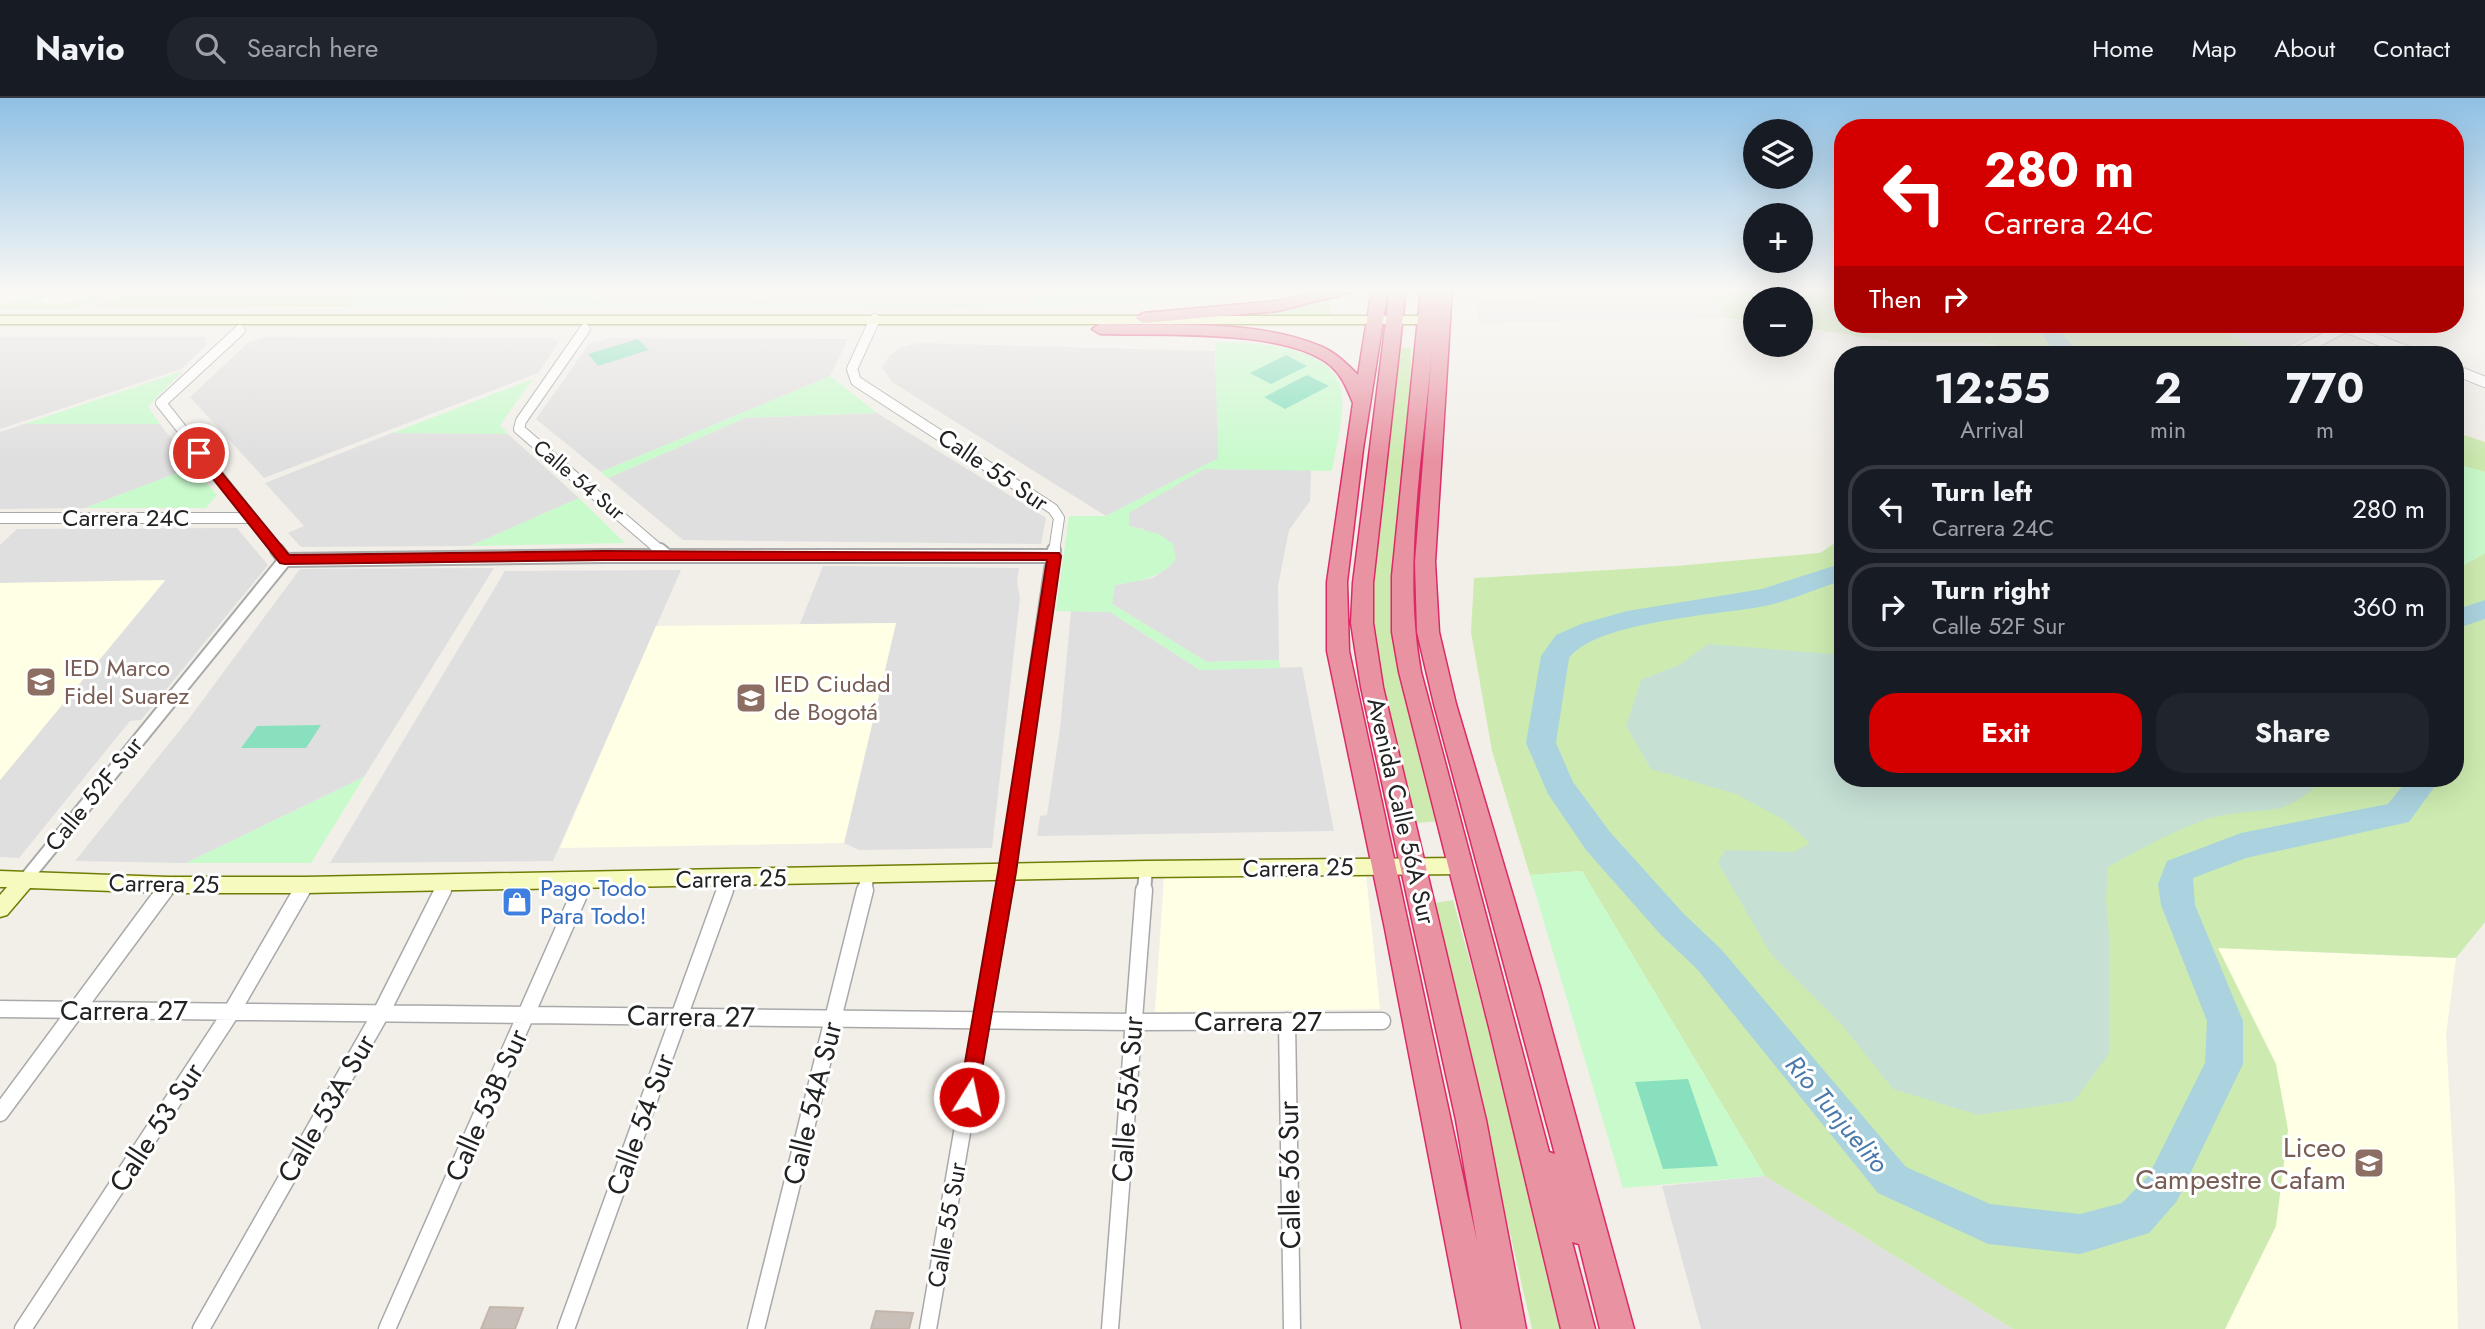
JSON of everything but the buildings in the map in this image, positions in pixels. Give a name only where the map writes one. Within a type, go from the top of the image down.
[{"type":"highway","points":[[1305,346],[1330,358],[1346,370],[1354,380],[1361,405]]},
{"type":"highway","name":"Avenida Calle 56A Sur","points":[[1378,346],[1361,405],[1336,603],[1337,642],[1479,1329]]},
{"type":"highway","name":"Avenida Calle 56A Sur","points":[[1382,346],[1362,594],[1364,637],[1372,687],[1471,1120],[1509,1329]]},
{"type":"highway","name":"Avenida Calle 56A Sur","points":[[1430,346],[1409,483],[1402,576],[1403,632],[1410,672],[1462,866],[1578,1329]]},
{"type":"highway","points":[[1432,346],[1425,592],[1434,661],[1617,1329]]},
{"type":"highway","points":[[1409,483],[1428,519]]},
{"type":"highway","points":[[1343,681],[1364,637]]},
{"type":"highway","points":[[1422,1052],[1471,1120]]},
{"type":"highway","points":[[1530,1134],[1600,1267]]},
{"type":"main road","name":"Carrera 25","points":[[0,879],[168,885],[446,884],[1146,869],[1462,866]]},
{"type":"main road","name":"Calle 52F Sur","points":[[0,909],[24,881]]},
{"type":"street","points":[[222,346],[161,403],[285,560],[1054,556]]},
{"type":"street","name":"Calle 54 Sur","points":[[573,346],[521,421],[519,429],[667,556]]},
{"type":"street","name":"Calle 55 Sur","points":[[863,346],[852,369],[853,377],[1053,509],[1059,521],[1007,872],[928,1329]]},
{"type":"street","points":[[2464,374],[2485,382]]},
{"type":"street","name":"Carrera 24C","points":[[0,518],[252,518]]},
{"type":"street","name":"Calle 52F Sur","points":[[24,881],[285,560]]},
{"type":"street","name":"Calle 55A Sur","points":[[1110,1329],[1146,869]]},
{"type":"street","name":"Calle 54A Sur","points":[[756,1329],[868,876]]},
{"type":"street","name":"Calle 54 Sur","points":[[566,1329],[729,879]]},
{"type":"street","name":"Calle 53B Sur","points":[[387,1329],[585,881]]},
{"type":"street","name":"Calle 53A Sur","points":[[201,1329],[382,1013],[446,884]]},
{"type":"street","points":[[0,1113],[168,885]]},
{"type":"street","name":"Calle 53 Sur","points":[[23,1329],[232,1010],[305,885]]},
{"type":"street","name":"Carrera 27","points":[[0,1009],[1133,1022],[1382,1021]]},
{"type":"street","name":"Calle 56 Sur","points":[[1287,1021],[1292,1329]]},
{"type":"shaded area","points":[[0,346],[205,346],[181,369],[0,429]]},
{"type":"shaded area","points":[[244,346],[556,346],[538,373],[264,478],[190,397]]},
{"type":"shaded area","points":[[587,346],[844,346],[830,376],[601,472],[536,419]]},
{"type":"shaded area","points":[[1045,346],[1215,351],[1219,458],[1106,516],[892,382],[882,368],[889,356],[899,348]]},
{"type":"shaded area","points":[[877,413],[1046,518],[1041,544],[683,540],[608,478],[745,418]]},
{"type":"shaded area","points":[[24,424],[160,424],[193,467],[85,508],[0,509],[0,432]]},
{"type":"shaded area","points":[[392,433],[508,434],[579,498],[470,546],[301,547],[288,533],[304,526],[265,483]]},
{"type":"shaded area","points":[[1204,469],[1311,470],[1310,501],[1289,530],[1278,586],[1279,660],[1207,662],[1112,604],[1115,585],[1153,578],[1171,565],[1143,529],[1129,526],[1129,512]]},
{"type":"shaded area","points":[[237,528],[268,565],[141,720],[130,721],[19,858],[0,857],[0,780],[165,581],[0,583],[0,545],[17,529]]},
{"type":"shaded area","points":[[823,566],[1019,568],[1017,581],[1020,598],[992,848],[859,850],[844,843],[896,623],[800,624]]},
{"type":"shaded area","points":[[494,568],[364,777],[186,863],[75,861],[188,720],[300,569]]},
{"type":"shaded area","points":[[681,570],[553,861],[330,863],[505,571]]},
{"type":"shaded area","name":"IED Marco Fidel Suarez","points":[[165,580],[0,780],[0,583]]},
{"type":"shaded area","points":[[1071,611],[1110,612],[1200,670],[1302,667],[1334,831],[1037,836],[1040,816],[1047,815],[1060,729]]},
{"type":"shaded area","name":"IED Ciudad de Bogotá","points":[[896,623],[844,843],[560,848],[656,626]]},
{"type":"shaded area","points":[[1708,644],[1834,654],[1834,787],[2314,787],[2295,802],[2283,807],[2233,813],[2187,827],[2108,867],[2106,898],[2109,935],[2109,1054],[2074,1101],[1978,1115],[1893,1089],[1842,1025],[1771,954],[1718,863],[1725,850],[1794,852],[1810,843],[1784,820],[1736,794],[1651,769],[1626,726],[1641,680],[1679,665]]},
{"type":"shaded area","points":[[1366,874],[1380,1009],[1155,1012],[1164,877]]},
{"type":"shaded area","name":"Liceo Campestre Cafam","points":[[2217,948],[2456,958],[2446,1035],[2455,1196],[2458,1329],[2225,1329],[2276,1226]]},
{"type":"shaded area","points":[[1765,1176],[2013,1329],[1701,1329],[1662,1186]]},
{"type":"green space","points":[[613,346],[645,346],[649,350],[598,366],[588,354]]},
{"type":"green space","points":[[1215,346],[1273,346],[1291,350],[1326,365],[1337,379],[1342,396],[1341,424],[1332,471],[1204,469],[1129,513],[1129,526],[1159,534],[1173,544],[1176,559],[1156,575],[1115,585],[1112,604],[1207,662],[1279,660],[1280,668],[1200,670],[1110,612],[1056,611],[1069,516],[1106,516],[1218,458]]},
{"type":"green space","points":[[1397,347],[1411,348],[1410,403],[1395,561],[1442,821],[1415,823],[1381,687],[1371,605]]},
{"type":"green space","points":[[1286,355],[1307,366],[1271,384],[1250,373]]},
{"type":"green space","points":[[183,371],[148,406],[160,424],[24,424]]},
{"type":"green space","points":[[1307,375],[1329,386],[1285,409],[1264,397]]},
{"type":"green space","points":[[830,376],[877,413],[745,418],[608,478],[601,472]]},
{"type":"green space","points":[[533,379],[500,425],[508,434],[392,433]]},
{"type":"green space","points":[[2464,435],[2485,442],[2485,472],[2464,466]]},
{"type":"green space","points":[[2464,466],[2485,472],[2485,553],[2464,565]]},
{"type":"green space","points":[[193,467],[217,495],[206,508],[85,508]]},
{"type":"green space","points":[[579,498],[625,543],[470,546]]},
{"type":"green space","points":[[1834,544],[1834,787],[2464,787],[2464,565],[2485,553],[2485,922],[2456,958],[2218,948],[2276,1064],[2288,1130],[2276,1226],[2225,1329],[2013,1329],[1765,1176],[1582,871],[1530,875],[1492,751],[1471,632],[1474,578],[1676,566],[1820,553]]},
{"type":"green space","points":[[321,725],[306,748],[241,748],[257,726]]},
{"type":"green space","points":[[364,777],[311,863],[186,863]]},
{"type":"green space","points":[[1582,871],[1765,1176],[1623,1188],[1530,875]]},
{"type":"green space","points":[[1453,900],[1566,1329],[1532,1329],[1434,903]]},
{"type":"green space","points":[[1688,1079],[1718,1166],[1663,1169],[1635,1082]]},
{"type":"waterway","name":"Río Tunjuelito","points":[[1834,574],[1766,597],[1627,620],[1591,630],[1566,642],[1555,656],[1541,743],[1559,786],[1598,841],[1672,924],[1709,959],[1892,1180],[1988,1224],[2080,1234],[2134,1219],[2163,1188],[2224,1064],[2225,1021],[2178,905],[2175,884],[2179,870],[2241,846],[2398,814],[2418,787]]},
{"type":"waterway","name":"Río Tunjuelito","points":[[2464,617],[2485,609]]},
{"type":"place","name":"IED Marco Fidel Suarez","points":[[41,682]]},
{"type":"place","name":"IED Ciudad de Bogotá","points":[[751,698]]},
{"type":"place","name":"Pago Todo Para Todo!","points":[[517,902]]},
{"type":"place","name":"Liceo Campestre Cafam","points":[[2369,1163]]},
{"type":"route","points":[[199,453],[285,560],[604,556],[1054,556],[1007,872],[969,1097]]}]
